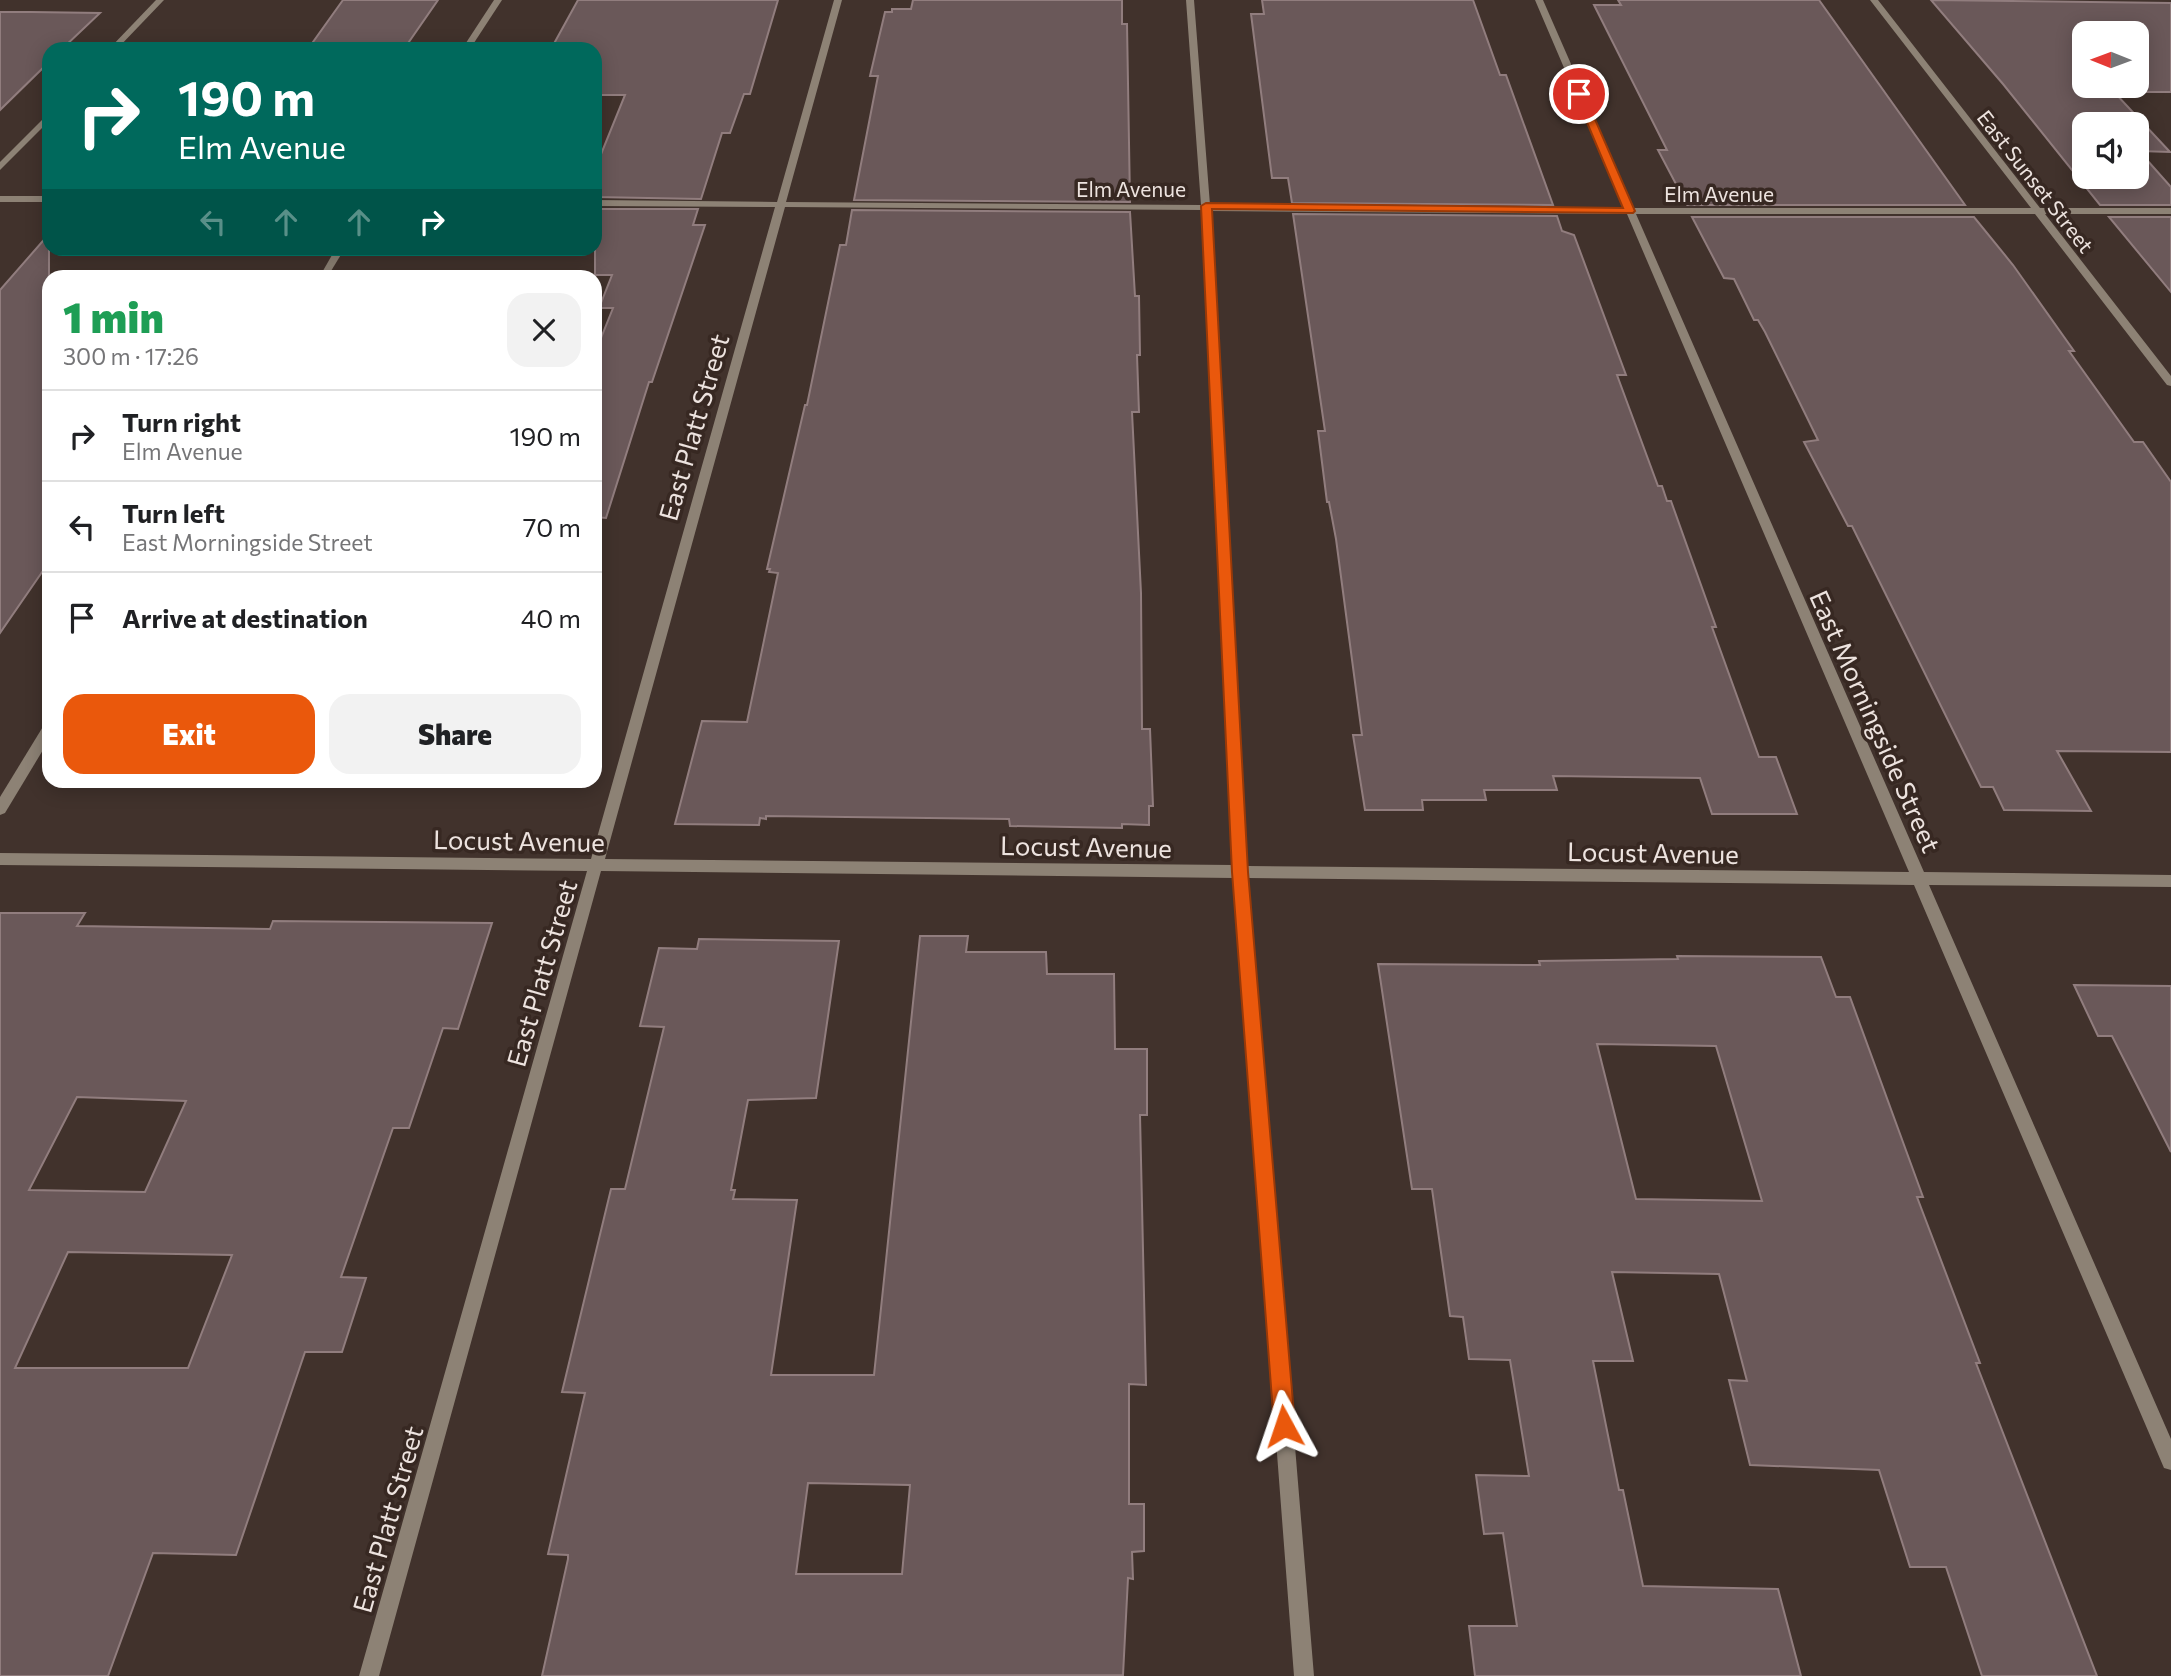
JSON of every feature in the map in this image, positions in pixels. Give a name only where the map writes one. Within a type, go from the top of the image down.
[{"type":"street","points":[[120,42],[160,0]]},
{"type":"street","points":[[471,42],[498,0]]},
{"type":"street","name":"East Platt Street","points":[[369,1676],[838,0]]},
{"type":"street","points":[[1190,0],[1206,206],[1240,872],[1304,1676]]},
{"type":"street","name":"East Morningside Street","points":[[1539,0],[2171,1461]]},
{"type":"street","name":"East Sunset Street","points":[[1874,0],[2171,383]]},
{"type":"street","points":[[0,167],[42,123]]},
{"type":"street","points":[[0,199],[42,199]]},
{"type":"street","name":"Elm Avenue","points":[[602,203],[1630,211],[2171,211]]},
{"type":"street","points":[[0,809],[42,740]]},
{"type":"street","name":"Locust Avenue","points":[[0,859],[2171,881]]},
{"type":"building","points":[[343,0],[438,0],[409,42],[313,42]]},
{"type":"building","points":[[578,0],[778,0],[750,94],[744,94],[730,133],[722,133],[701,199],[602,197],[602,152],[625,95],[602,95],[602,42],[555,42]]},
{"type":"building","points":[[913,0],[1122,0],[1122,24],[1127,24],[1130,202],[854,200],[878,76],[870,76],[885,12],[892,12],[892,9],[911,9]]},
{"type":"building","points":[[1262,0],[1473,0],[1500,75],[1506,75],[1553,205],[1292,203],[1288,178],[1272,178],[1251,14],[1264,14]]},
{"type":"building","points":[[1618,0],[1819,0],[1965,205],[1687,205],[1658,150],[1667,150],[1594,5],[1621,5]]},
{"type":"building","points":[[1931,0],[2171,3],[2171,92],[2149,92],[2149,21],[2072,21],[2072,98],[2120,98],[2133,112],[2072,112],[2072,170]]},
{"type":"building","points":[[0,12],[100,13],[69,42],[42,42],[42,69],[0,110]]},
{"type":"building","points":[[2149,130],[2170,152],[2149,151]]},
{"type":"building","points":[[2149,162],[2171,187],[2171,205],[2100,205],[2087,189],[2149,189]]},
{"type":"building","points":[[602,209],[698,209],[693,225],[705,225],[652,382],[649,382],[606,518],[602,518],[602,336],[613,308],[602,308],[602,300],[612,275],[602,275],[602,270],[595,270],[595,256],[602,256]]},
{"type":"building","points":[[852,210],[1130,212],[1135,296],[1139,296],[1139,412],[1132,412],[1141,593],[1142,729],[1150,729],[1153,806],[1149,806],[1149,825],[1122,824],[1122,828],[1010,826],[1009,819],[766,816],[766,819],[760,818],[759,825],[675,824],[702,721],[747,722],[778,573],[769,572],[770,569],[767,569],[807,405],[840,245],[846,245]]},
{"type":"building","points":[[1293,214],[1557,216],[1562,231],[1574,235],[1626,375],[1617,375],[1658,486],[1662,486],[1667,501],[1671,501],[1716,627],[1712,627],[1759,757],[1776,757],[1797,814],[1712,814],[1700,778],[1553,776],[1557,790],[1484,790],[1486,800],[1422,800],[1423,810],[1365,810],[1353,735],[1362,735],[1336,539],[1327,502],[1318,431],[1325,431]]},
{"type":"building","points":[[1692,217],[1974,217],[2013,265],[2074,351],[2069,351],[2134,442],[2143,442],[2171,482],[2171,752],[2057,751],[2091,811],[2004,810],[1993,787],[1981,787],[1852,526],[1848,526],[1804,442],[1818,440],[1765,332],[1758,320],[1754,320],[1734,279],[1724,278]]},
{"type":"building","points":[[2109,217],[2171,217],[2171,292]]},
{"type":"building","points":[[42,242],[42,256],[49,256],[49,270],[42,270],[42,572],[0,633],[0,290]]},
{"type":"building","points":[[0,913],[85,913],[77,926],[270,929],[273,921],[492,923],[458,1029],[443,1028],[409,1128],[393,1128],[341,1277],[366,1278],[342,1352],[305,1352],[236,1555],[153,1553],[108,1676],[0,1676]],"holes":[[[77,1097],[186,1101],[145,1192],[29,1190]],[[68,1252],[232,1255],[188,1368],[15,1368]]]},
{"type":"building","points":[[920,936],[968,936],[966,952],[1046,952],[1047,974],[1114,974],[1115,1049],[1147,1049],[1147,1115],[1140,1115],[1146,1385],[1129,1384],[1129,1504],[1144,1504],[1144,1551],[1132,1552],[1133,1579],[1128,1578],[1123,1675],[542,1676],[568,1559],[568,1555],[548,1554],[585,1393],[562,1392],[611,1189],[625,1189],[664,1027],[640,1026],[659,948],[697,949],[699,939],[839,941],[816,1098],[748,1100],[731,1190],[735,1190],[733,1199],[797,1200],[771,1375],[874,1375]],"holes":[[[808,1483],[910,1485],[902,1574],[796,1574]]]},
{"type":"building","points":[[1677,956],[1821,957],[1836,997],[1850,997],[1923,1197],[1917,1197],[1980,1363],[1976,1363],[2097,1676],[1982,1676],[1946,1567],[1910,1567],[1879,1470],[1750,1465],[1729,1380],[1747,1381],[1719,1274],[1612,1272],[1633,1361],[1593,1361],[1619,1490],[1623,1490],[1643,1586],[1778,1589],[1801,1676],[1475,1676],[1469,1626],[1517,1626],[1503,1533],[1484,1534],[1476,1475],[1529,1476],[1510,1360],[1469,1359],[1463,1317],[1450,1316],[1432,1189],[1412,1189],[1378,964],[1540,965],[1539,961],[1678,959]],"holes":[[[1597,1044],[1716,1046],[1762,1201],[1636,1199]]]},
{"type":"building","points":[[2074,985],[2171,986],[2171,1152],[2112,1036],[2098,1036]]},
{"type":"route","points":[[1284,1426],[1240,872],[1206,206],[1630,211],[1579,94]]}]
